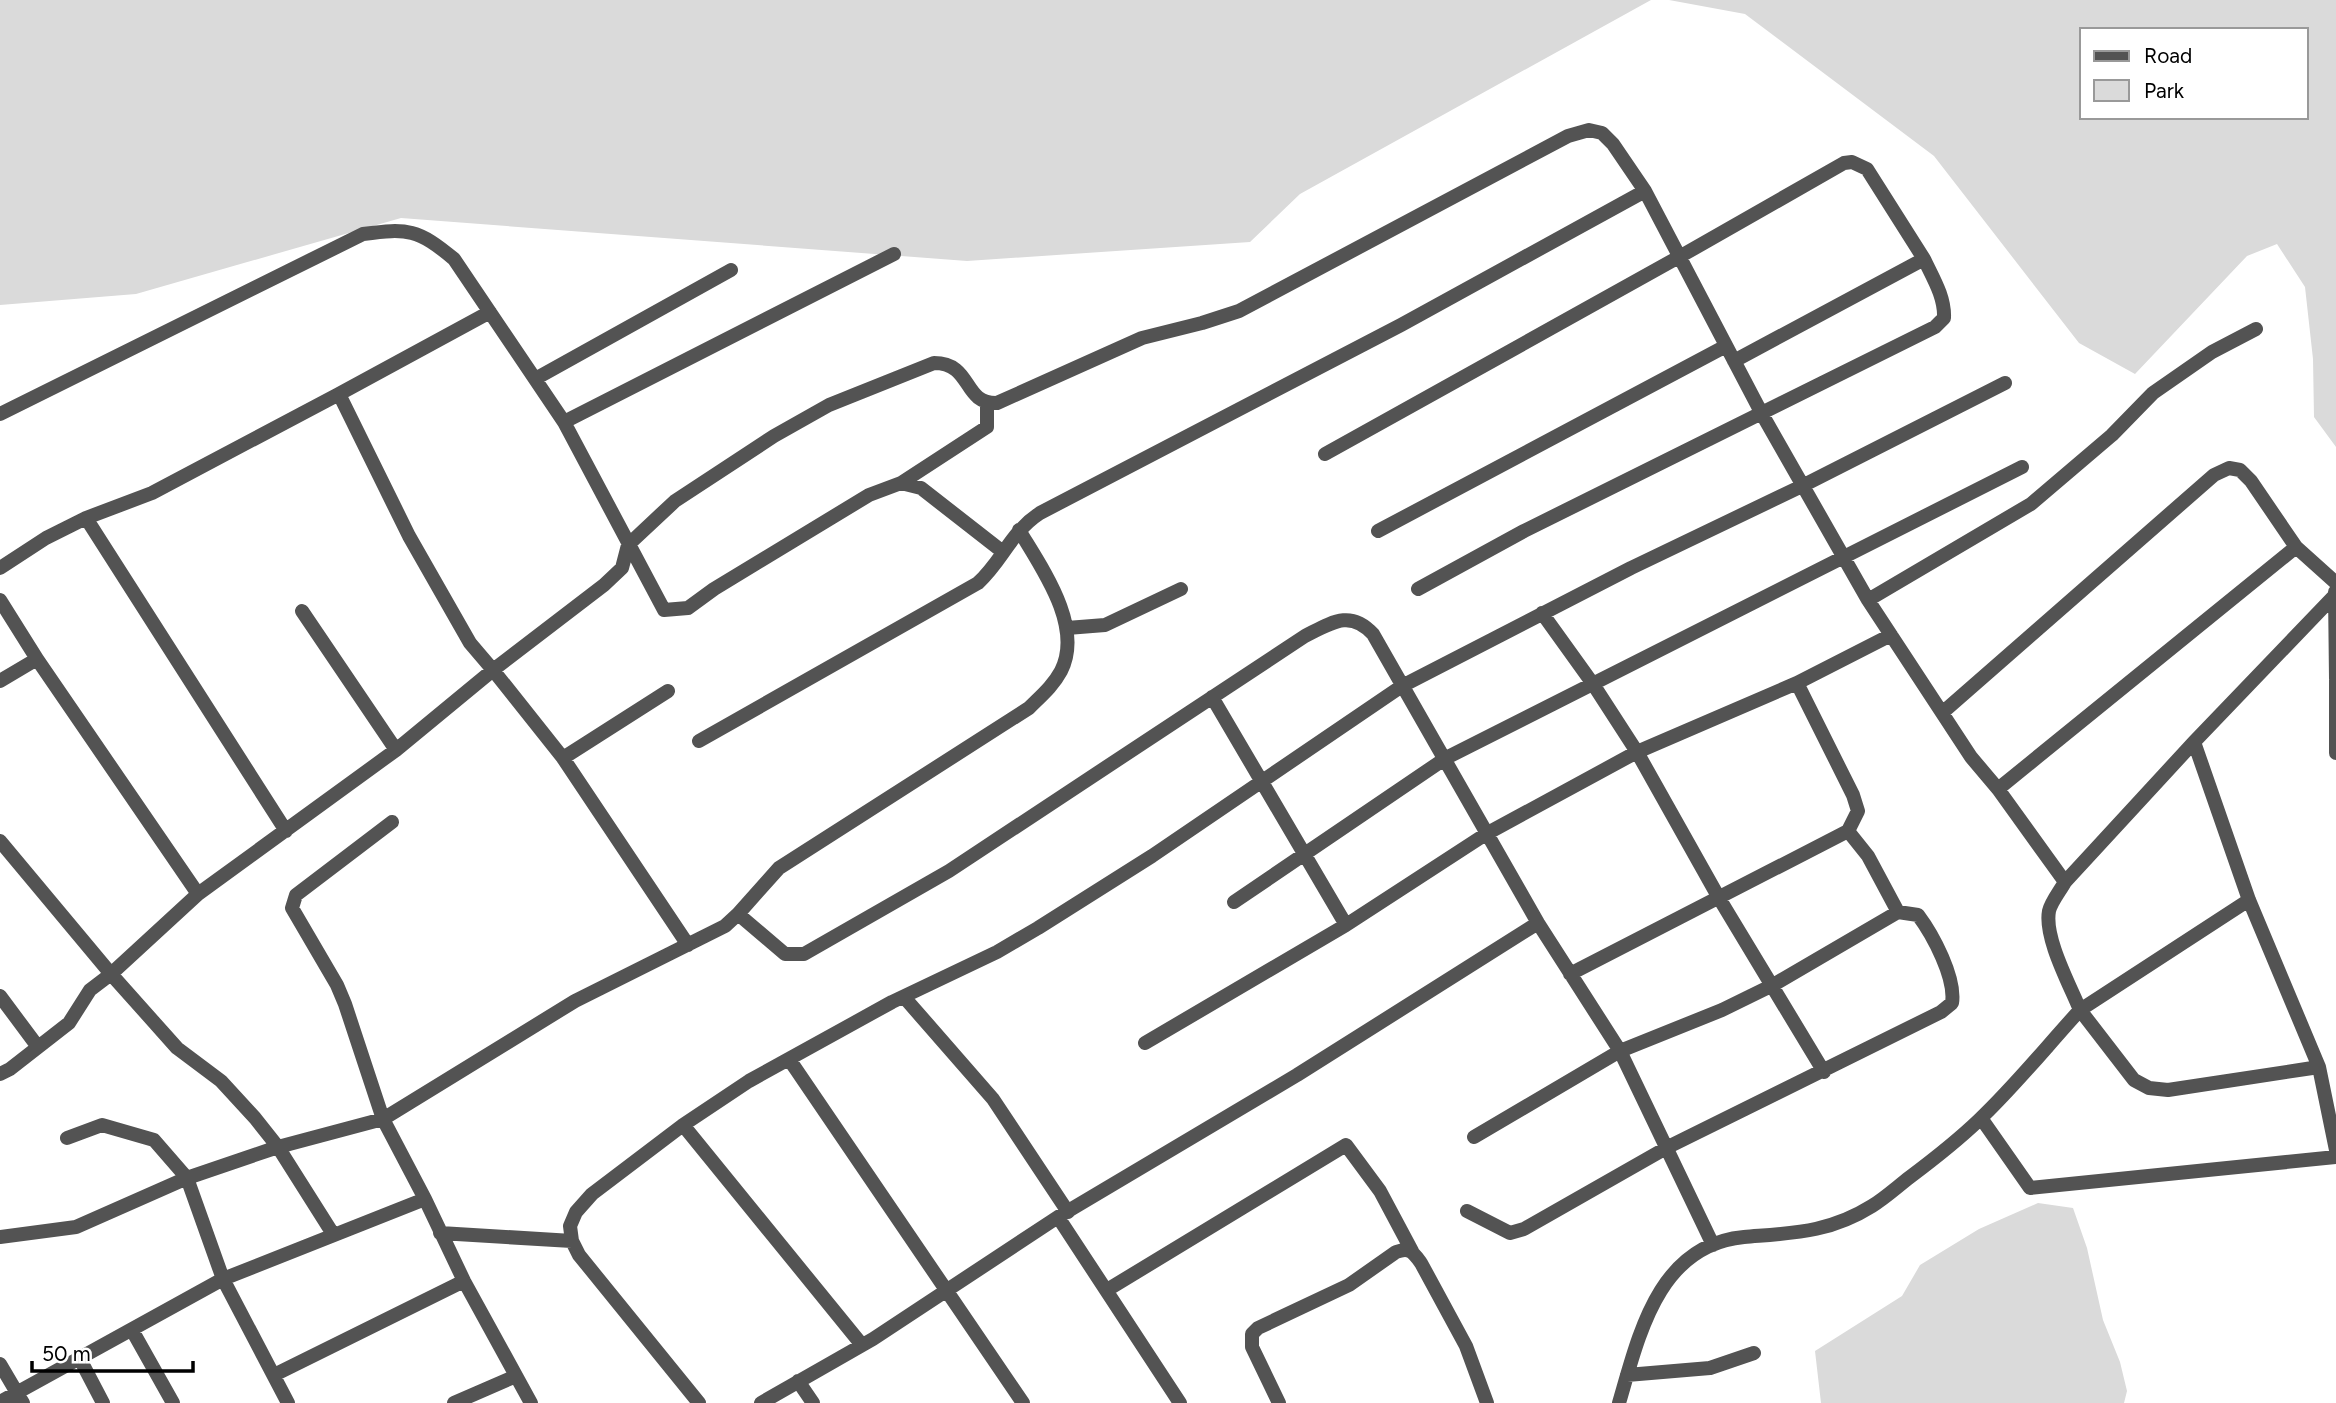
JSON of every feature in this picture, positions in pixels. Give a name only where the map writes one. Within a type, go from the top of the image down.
[{"type":"street","points":[[0,1074],[69,1023],[90,990],[198,894],[396,750],[492,670],[604,585],[622,568],[628,545],[675,501],[774,436],[829,405],[934,363],[948,363],[957,369],[979,400],[997,402],[1142,338],[1239,311],[1568,136],[1589,131],[1602,133],[1613,144],[1645,191],[1762,414],[1868,600],[1971,757],[1998,789],[2065,883]]},
{"type":"street","points":[[1325,454],[1844,163],[1852,162],[1867,169],[1924,259],[1942,298],[1944,318],[1935,327],[1524,531],[1418,589]]},
{"type":"street","points":[[699,741],[978,583],[993,570],[1019,530],[1040,513],[1401,325],[1645,191]]},
{"type":"street","points":[[0,414],[363,234],[399,229],[430,239],[454,259],[564,422],[664,610],[688,608],[714,589],[869,495],[901,483],[987,427],[987,403]]},
{"type":"street","points":[[564,422],[894,254]]},
{"type":"street","points":[[1734,361],[1924,259]]},
{"type":"street","points":[[535,379],[731,270]]},
{"type":"street","points":[[0,568],[46,538],[86,518],[152,493],[490,312]]},
{"type":"street","points":[[1868,600],[2032,504],[2112,435],[2153,393],[2212,352],[2256,329]]},
{"type":"street","points":[[1378,531],[1726,346]]},
{"type":"street","points":[[699,1403],[579,1255],[572,1241],[570,1226],[576,1212],[593,1194],[683,1125],[749,1081],[1038,928],[1152,856],[1402,686],[1631,568],[1802,486],[2005,383]]},
{"type":"street","points":[[339,394],[409,536],[470,643],[563,758],[688,945]]},
{"type":"street","points":[[1234,902],[1446,758],[2022,467]]},
{"type":"street","points":[[1942,713],[2214,475],[2229,468],[2240,470],[2251,481],[2296,547],[2335,586],[2336,753]]},
{"type":"street","points":[[901,483],[921,488],[1003,552]]},
{"type":"street","points":[[86,518],[286,831]]},
{"type":"street","points":[[0,1237],[76,1227],[187,1178],[278,1147],[383,1119],[575,1001],[725,926],[779,868],[1030,708],[1051,687],[1062,668],[1069,641],[1067,628],[1051,584],[1019,530]]},
{"type":"street","points":[[1998,789],[2296,547]]},
{"type":"street","points":[[2319,1068],[2168,1090],[2149,1088],[2134,1080],[2080,1010],[2053,944],[2049,910],[2065,883],[2335,586]]},
{"type":"street","points":[[1067,628],[1105,625],[1181,589]]},
{"type":"street","points":[[0,600],[37,660],[198,894]]},
{"type":"street","points":[[302,611],[396,750]]},
{"type":"street","points":[[1542,613],[1637,752],[1719,898],[1824,1072]]},
{"type":"street","points":[[738,914],[785,954],[804,954],[949,871],[1305,636],[1329,624],[1349,620],[1362,622],[1373,634],[1446,758],[1538,923],[1620,1051],[1713,1245]]},
{"type":"street","points":[[1145,1043],[1346,925],[1486,834],[1637,752],[1797,683],[1891,635]]},
{"type":"street","points":[[0,681],[37,660]]},
{"type":"street","points":[[1570,974],[1848,831],[1858,811],[1853,795],[1797,683]]},
{"type":"street","points":[[563,758],[668,691]]},
{"type":"street","points":[[1212,697],[1346,925]]},
{"type":"street","points":[[2194,742],[2249,900],[2319,1068],[2336,1150]]},
{"type":"street","points":[[391,822],[296,895],[292,908],[337,985],[383,1119],[464,1281],[531,1403]]},
{"type":"street","points":[[1848,831],[1868,856],[1898,912]]},
{"type":"street","points":[[0,841],[177,1048],[221,1081],[278,1147],[332,1234]]},
{"type":"street","points":[[1619,1403],[1645,1318],[1655,1296],[1675,1271],[1693,1256],[1713,1245],[1740,1238],[1800,1234],[1826,1227],[1871,1207],[1949,1147],[1981,1118],[2080,1010],[2249,900]]},
{"type":"street","points":[[1466,1211],[1510,1233],[1524,1229],[1668,1147],[1941,1012],[1951,1003],[1952,982],[1926,925],[1918,915],[1898,912],[1773,985],[1722,1010],[1620,1051],[1475,1137]]},
{"type":"street","points":[[761,1403],[862,1345],[1063,1215],[1297,1075],[1538,923]]},
{"type":"street","points":[[0,996],[38,1047]]},
{"type":"street","points":[[904,997],[993,1099],[1107,1290],[1180,1403]]},
{"type":"street","points":[[789,1059],[1023,1403]]},
{"type":"street","points":[[1981,1118],[2029,1188],[2336,1157]]},
{"type":"street","points":[[67,1138],[102,1125],[154,1140],[187,1178],[223,1279],[288,1403]]},
{"type":"street","points":[[683,1125],[862,1345]]},
{"type":"street","points":[[1107,1290],[1346,1145],[1380,1191],[1466,1346],[1487,1403]]},
{"type":"street","points":[[0,1402],[21,1398],[80,1359],[223,1279],[425,1199]]},
{"type":"street","points":[[440,1233],[572,1241]]},
{"type":"street","points":[[1279,1403],[1252,1348],[1252,1334],[1258,1328],[1349,1285],[1396,1252],[1404,1249],[1412,1251]]},
{"type":"street","points":[[274,1375],[464,1281]]},
{"type":"street","points":[[132,1330],[173,1403]]},
{"type":"street","points":[[1627,1375],[1710,1368],[1754,1353]]},
{"type":"street","points":[[80,1359],[103,1403]]},
{"type":"street","points":[[0,1364],[21,1398]]},
{"type":"street","points":[[454,1403],[516,1376]]},
{"type":"street","points":[[798,1381],[813,1403]]},
{"type":"green space","points":[[0,0],[1651,0],[1300,194],[1250,242],[967,261],[401,218],[136,294],[0,305]]},
{"type":"green space","points":[[1669,0],[2336,0],[2336,447],[2314,417],[2313,359],[2305,287],[2277,244],[2247,256],[2135,374],[2079,343],[1934,156],[1745,14]]},
{"type":"green space","points":[[2038,1203],[2073,1208],[2087,1248],[2103,1320],[2120,1362],[2127,1391],[2124,1403],[1821,1403],[1815,1351],[1902,1296],[1920,1265],[1979,1229]]}]
